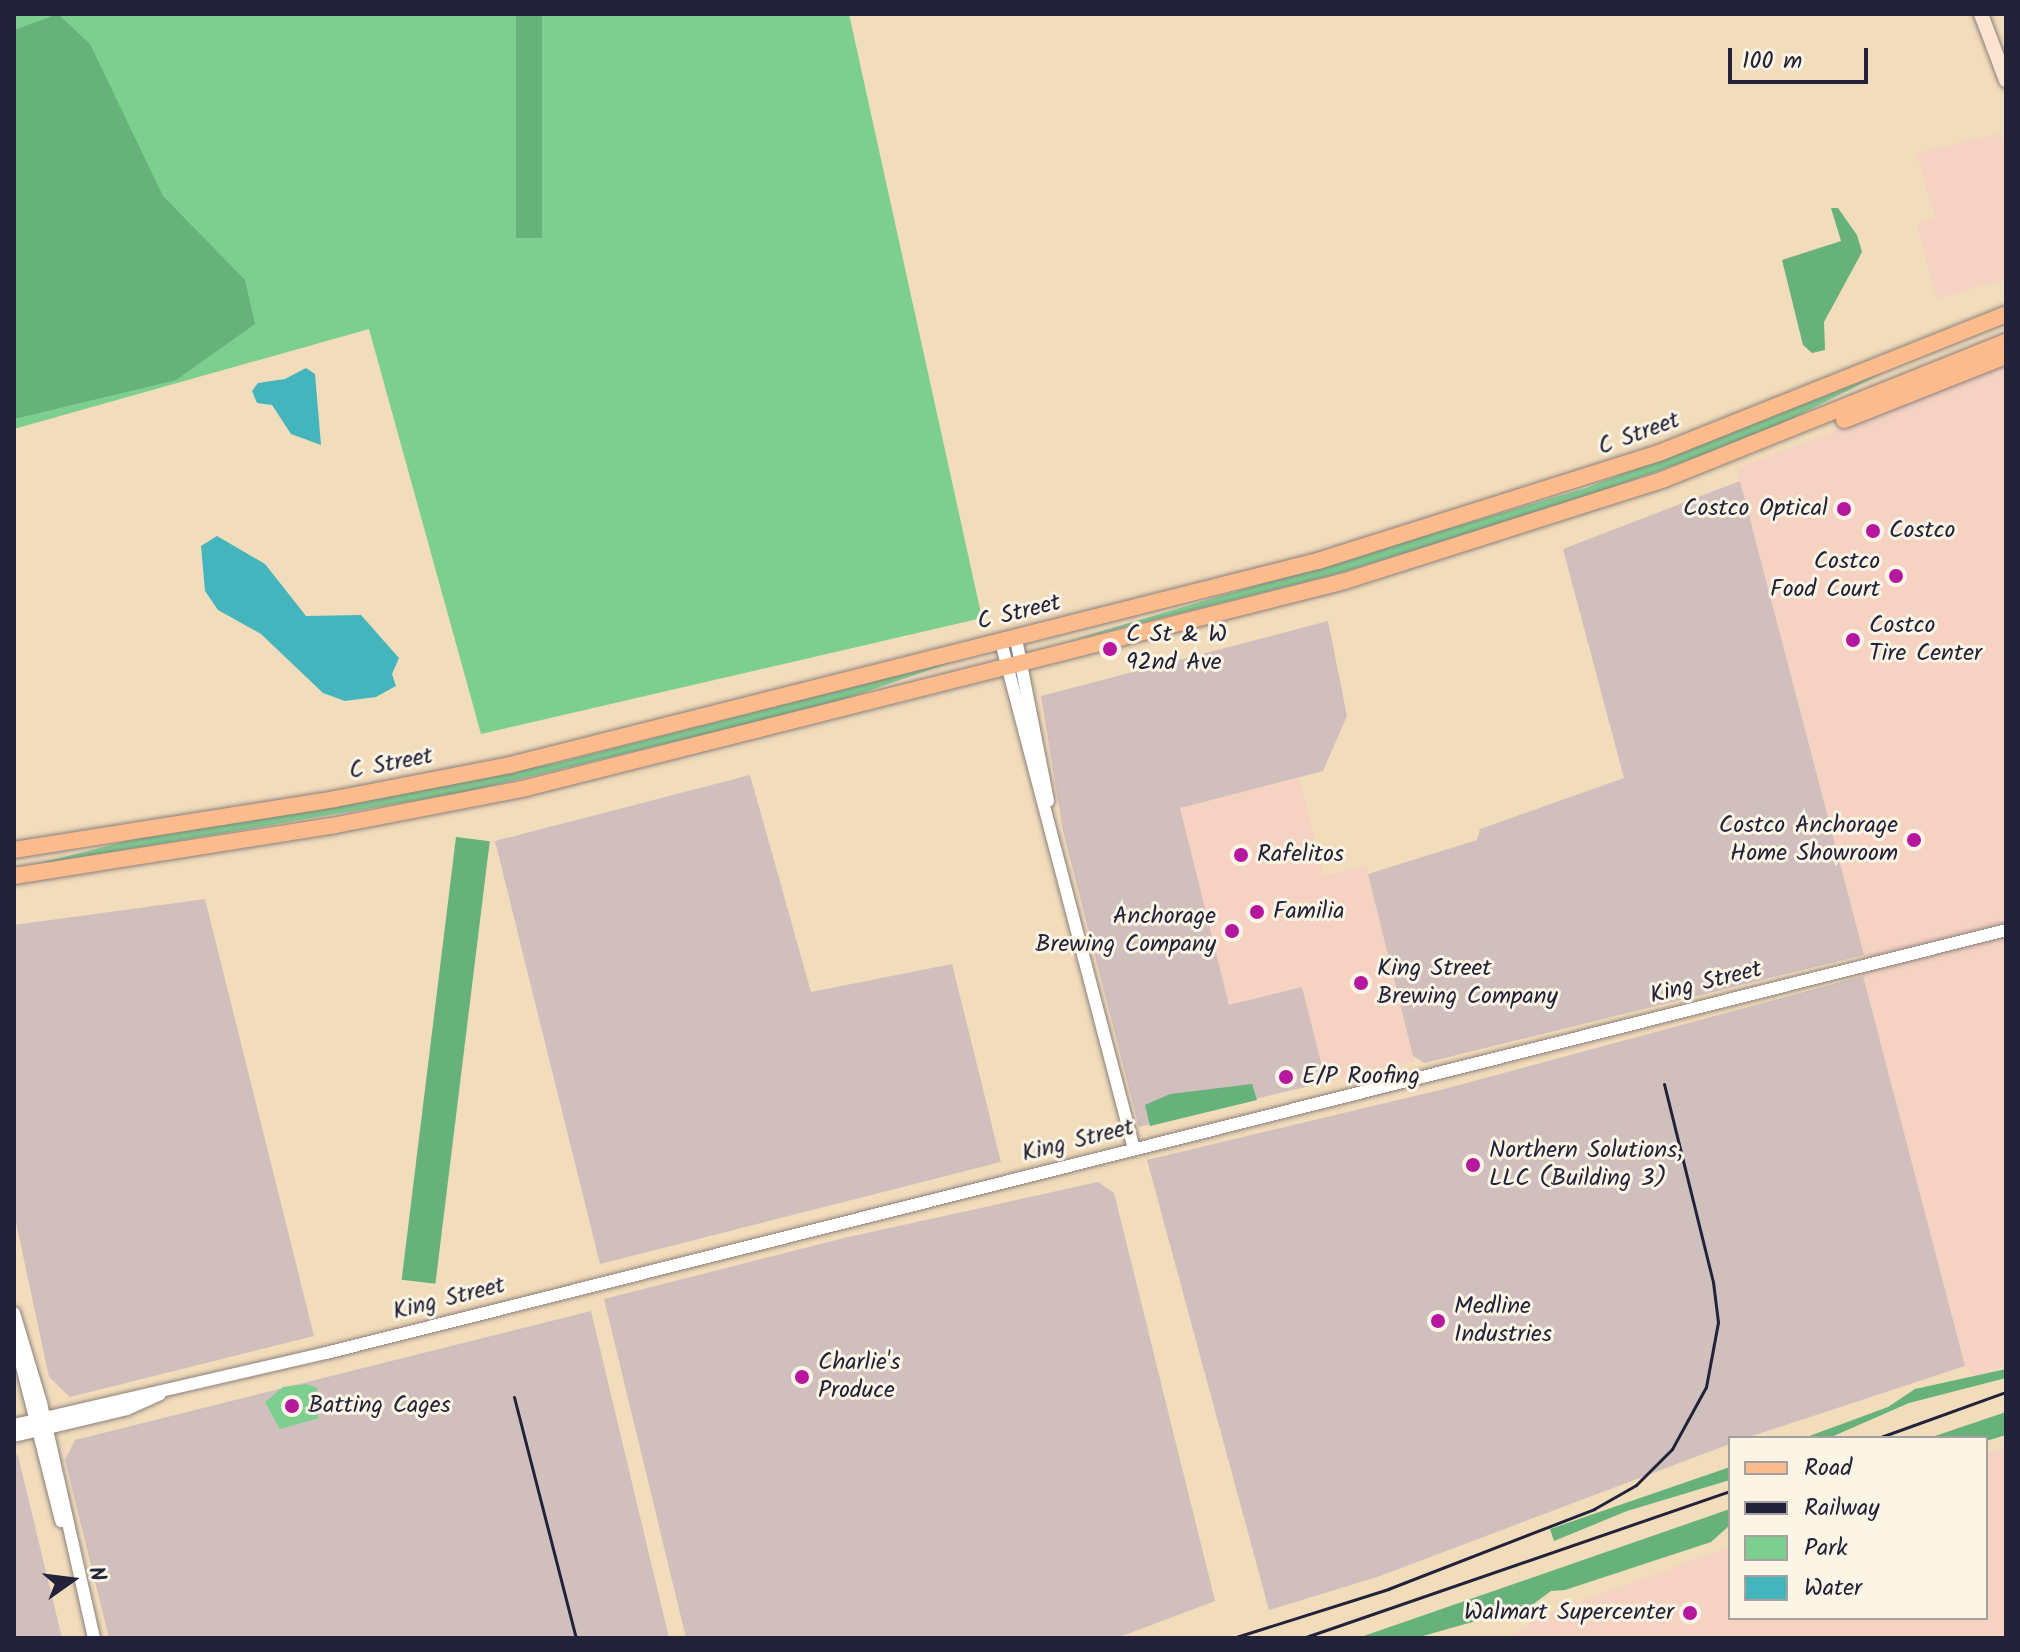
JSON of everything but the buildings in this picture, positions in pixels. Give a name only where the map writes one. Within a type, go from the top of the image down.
[{"type":"main road","points":[[1981,14],[2006,80]]},
{"type":"main road","name":"C Street","points":[[14,850],[335,799],[510,765],[1318,561],[1551,490],[1808,397],[2006,314]]},
{"type":"main road","name":"C Street","points":[[14,876],[489,796],[1014,666],[1453,549],[1777,437],[2006,342]]},
{"type":"main road","points":[[1777,437],[1850,419],[2006,356]]},
{"type":"street","points":[[1008,640],[1044,762],[1051,832],[1134,1149]]},
{"type":"street","name":"King Street","points":[[14,1436],[41,1424],[131,1396],[160,1394],[2006,930]]},
{"type":"street","points":[[14,1313],[94,1638]]},
{"type":"street","points":[[14,1335],[41,1424]]},
{"type":"street","name":"King Street","points":[[14,1425],[41,1424]]},
{"type":"shaded area","points":[[1996,134],[2006,140],[2006,279],[1937,299],[1917,223],[1935,217],[1916,153]]},
{"type":"shaded area","points":[[2006,364],[2006,1364],[1975,1377],[1965,1366],[1863,976],[1864,955],[1737,469]]},
{"type":"shaded area","points":[[1740,481],[1864,955],[1424,1063],[1413,1056],[1368,874],[1477,840],[1480,829],[1624,778],[1563,549]]},
{"type":"shaded area","points":[[1328,621],[1347,716],[1323,771],[1180,808],[1229,1005],[1302,987],[1326,1082],[1139,1127],[1063,831],[1041,696]]},
{"type":"shaded area","points":[[750,775],[811,992],[952,964],[1001,1162],[600,1264],[495,841]]},
{"type":"shaded area","points":[[1299,778],[1323,876],[1366,866],[1414,1061],[1326,1082],[1302,988],[1229,1006],[1180,808]]},
{"type":"shaded area","points":[[205,899],[314,1336],[70,1397],[49,1377],[14,1213],[14,925]]},
{"type":"shaded area","points":[[1863,976],[1965,1366],[1752,1436],[1728,1436],[1728,1445],[1377,1577],[1269,1610],[1147,1160],[1444,1089]]},
{"type":"shaded area","points":[[1098,1182],[1114,1193],[1215,1601],[1117,1638],[686,1638],[604,1299],[844,1238]]},
{"type":"shaded area","points":[[591,1311],[669,1638],[109,1638],[65,1460],[75,1440]]},
{"type":"shaded area","points":[[2006,1447],[2006,1638],[1505,1638],[1529,1628],[1530,1620],[1728,1548],[1728,1620],[1988,1620],[1988,1454]]},
{"type":"shaded area","points":[[14,1453],[18,1456],[62,1638],[14,1638]]},
{"type":"green space","points":[[14,14],[849,14],[982,618],[481,734],[369,329],[14,429]]},
{"type":"green space","points":[[58,14],[90,44],[163,196],[245,280],[255,324],[176,380],[14,419],[14,30]]},
{"type":"green space","points":[[516,14],[542,14],[542,238],[516,238]]},
{"type":"green space","points":[[1831,208],[1838,208],[1857,235],[1862,252],[1824,322],[1825,350],[1812,353],[1803,345],[1782,260],[1841,241]]},
{"type":"green space","points":[[1883,373],[1757,436],[1559,506],[1333,575],[1065,642],[1586,488]]},
{"type":"green space","points":[[961,659],[830,704],[466,792],[28,866],[139,838],[557,763]]},
{"type":"green space","points":[[456,837],[490,841],[435,1284],[402,1280]]},
{"type":"green space","points":[[1252,1084],[1257,1100],[1150,1126],[1145,1105],[1170,1094]]},
{"type":"green space","points":[[2006,1369],[2006,1378],[1909,1403],[1834,1436],[1809,1436],[1888,1407],[1915,1389]]},
{"type":"green space","name":"Batting Cages","points":[[306,1384],[318,1388],[313,1397],[319,1418],[280,1429],[265,1402],[283,1387]]},
{"type":"green space","points":[[2006,1412],[2006,1435],[1988,1440],[1988,1436],[1935,1436]]},
{"type":"green space","points":[[1728,1468],[1728,1481],[1627,1511],[1554,1541],[1550,1529]]},
{"type":"green space","points":[[1728,1510],[1728,1527],[1711,1542],[1565,1590],[1551,1591],[1532,1605],[1416,1638],[1358,1638]]},
{"type":"water","points":[[306,368],[315,374],[321,445],[291,434],[272,405],[257,403],[252,391],[258,383],[285,379]]},
{"type":"water","points":[[217,536],[265,564],[306,616],[361,615],[399,658],[392,674],[396,686],[376,697],[345,701],[323,693],[261,634],[218,610],[205,591],[201,546]]},
{"type":"railway","points":[[1233,1638],[1388,1589],[1594,1509],[1636,1485],[1672,1449],[1706,1387],[1718,1322],[1713,1282],[1664,1084]]},
{"type":"railway","points":[[1884,1436],[2006,1392]]},
{"type":"railway","points":[[514,1397],[576,1638]]},
{"type":"railway","points":[[1303,1638],[1728,1492]]},
{"type":"place","name":"Costco Optical","points":[[1844,509]]},
{"type":"place","name":"Costco","points":[[1873,531]]},
{"type":"place","name":"Costco Food Court","points":[[1896,576]]},
{"type":"place","name":"Costco Tire Center","points":[[1853,640]]},
{"type":"place","name":"C St & W 92nd Ave","points":[[1110,649]]},
{"type":"place","name":"Costco Anchorage Home Showroom","points":[[1914,840]]},
{"type":"place","name":"Rafelitos","points":[[1241,855]]},
{"type":"place","name":"Familia","points":[[1257,912]]},
{"type":"place","name":"Anchorage Brewing Company","points":[[1232,931]]},
{"type":"place","name":"King Street Brewing Company","points":[[1361,983]]},
{"type":"place","name":"E/P Roofing","points":[[1286,1077]]},
{"type":"place","name":"Northern Solutions, LLC (Building 3)","points":[[1473,1165]]},
{"type":"place","name":"Medline Industries","points":[[1438,1321]]},
{"type":"place","name":"Charlie's Produce","points":[[802,1377]]},
{"type":"place","name":"Batting Cages","points":[[292,1406]]},
{"type":"place","name":"Walmart Supercenter","points":[[1690,1613]]}]
